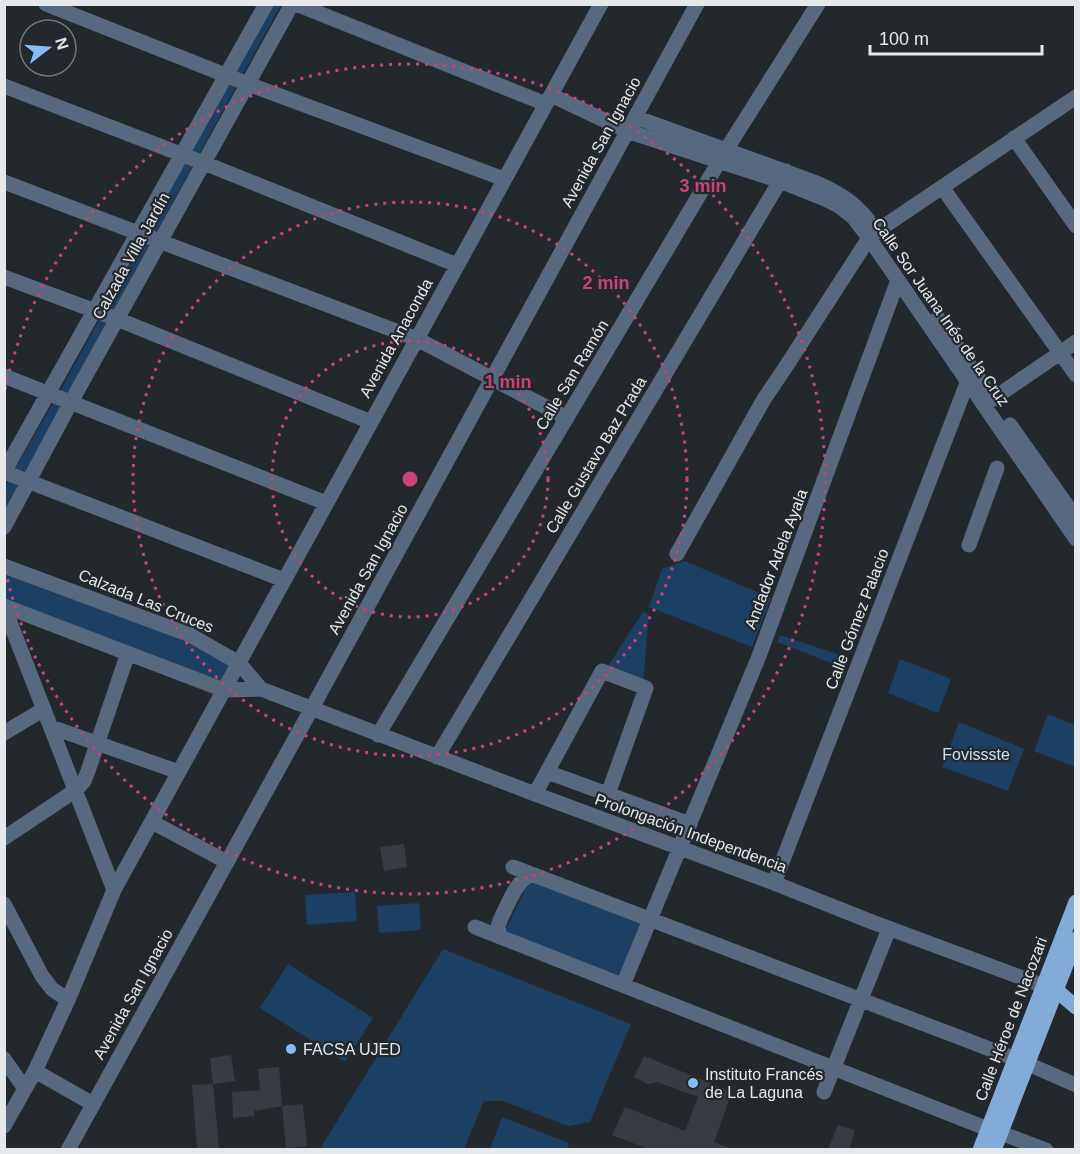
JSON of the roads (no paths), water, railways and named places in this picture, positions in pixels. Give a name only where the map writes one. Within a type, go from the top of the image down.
[{"type":"main road","name":"Calle Héroe de Nacozari","points":[[980,1149],[994,1131],[1022,1061],[1050,988],[1076,902]]},
{"type":"main road","name":"Calle Héroe de Nacozari","points":[[1050,988],[1076,939]]},
{"type":"main road","points":[[1050,988],[1076,1007]]},
{"type":"main road","name":"Calle Héroe de Nacozari","points":[[994,1131],[994,1149]]},
{"type":"street","points":[[46,4],[248,84],[504,179]]},
{"type":"street","name":"Calzada Villa Jardín","points":[[5,472],[266,4]]},
{"type":"street","name":"Calzada Villa Jardín","points":[[4,527],[71,402],[294,4]]},
{"type":"street","name":"Calle Sor Juana Inés de la Cruz","points":[[294,4],[548,100],[631,124],[842,195],[858,208],[898,280],[970,375]]},
{"type":"street","name":"Avenida Anaconda","points":[[4,1126],[25,1089],[68,1000],[114,890],[601,4]]},
{"type":"street","name":"Avenida San Ignacio","points":[[68,1149],[697,4]]},
{"type":"street","name":"Calle San Ramón","points":[[378,735],[723,156],[818,4]]},
{"type":"street","points":[[4,86],[182,154],[457,265]]},
{"type":"street","points":[[677,554],[764,399],[873,235],[1076,96]]},
{"type":"street","points":[[1014,138],[1076,226]]},
{"type":"street","name":"Calle Gustavo Baz Prada","points":[[437,757],[783,176]]},
{"type":"street","points":[[4,182],[417,339],[567,418]]},
{"type":"street","points":[[942,187],[1076,375]]},
{"type":"street","name":"Calle Sor Juana Inés de la Cruz","points":[[873,235],[970,375],[1076,538]]},
{"type":"street","points":[[4,277],[371,422]]},
{"type":"street","name":"Andador Adela Ayala","points":[[623,985],[778,605],[898,280]]},
{"type":"street","points":[[988,402],[1076,342]]},
{"type":"street","name":"Calle Gómez Palacio","points":[[774,883],[970,375]]},
{"type":"street","points":[[4,376],[327,503]]},
{"type":"street","name":"Calle Sor Juana Inés de la Cruz","points":[[988,402],[1076,518]]},
{"type":"street","points":[[969,545],[997,468]]},
{"type":"street","points":[[5,472],[284,580]]},
{"type":"street","name":"Calzada Las Cruces","points":[[4,566],[190,635],[239,663],[261,689]]},
{"type":"street","points":[[4,606],[114,890]]},
{"type":"street","name":"Calzada Las Cruces","points":[[4,606],[224,690],[261,689],[312,708]]},
{"type":"street","points":[[4,838],[76,790],[84,781],[128,653]]},
{"type":"street","points":[[535,794],[602,671],[646,688],[608,794]]},
{"type":"street","name":"Prolongación Independencia","points":[[312,708],[378,735],[774,883],[889,929],[1050,988]]},
{"type":"street","points":[[4,734],[44,709]]},
{"type":"street","points":[[51,727],[179,772]]},
{"type":"street","points":[[547,772],[690,824]]},
{"type":"street","points":[[152,822],[227,862]]},
{"type":"street","points":[[513,867],[1022,1061],[1076,1085]]},
{"type":"street","points":[[500,937],[498,927],[500,920],[520,883],[530,874]]},
{"type":"street","points":[[4,904],[42,976],[52,989],[68,1000]]},
{"type":"street","points":[[475,927],[994,1131],[1046,1149]]},
{"type":"street","points":[[824,1092],[889,929]]},
{"type":"street","points":[[4,1059],[25,1089]]},
{"type":"street","points":[[34,1071],[93,1104]]},
{"type":"place","name":"FACSA UJED","points":[[291,1049]]},
{"type":"place","name":"Instituto Francés de La Laguna","points":[[693,1083]]},
{"type":"park label","name":"Fovissste","points":[[976,754]]}]
